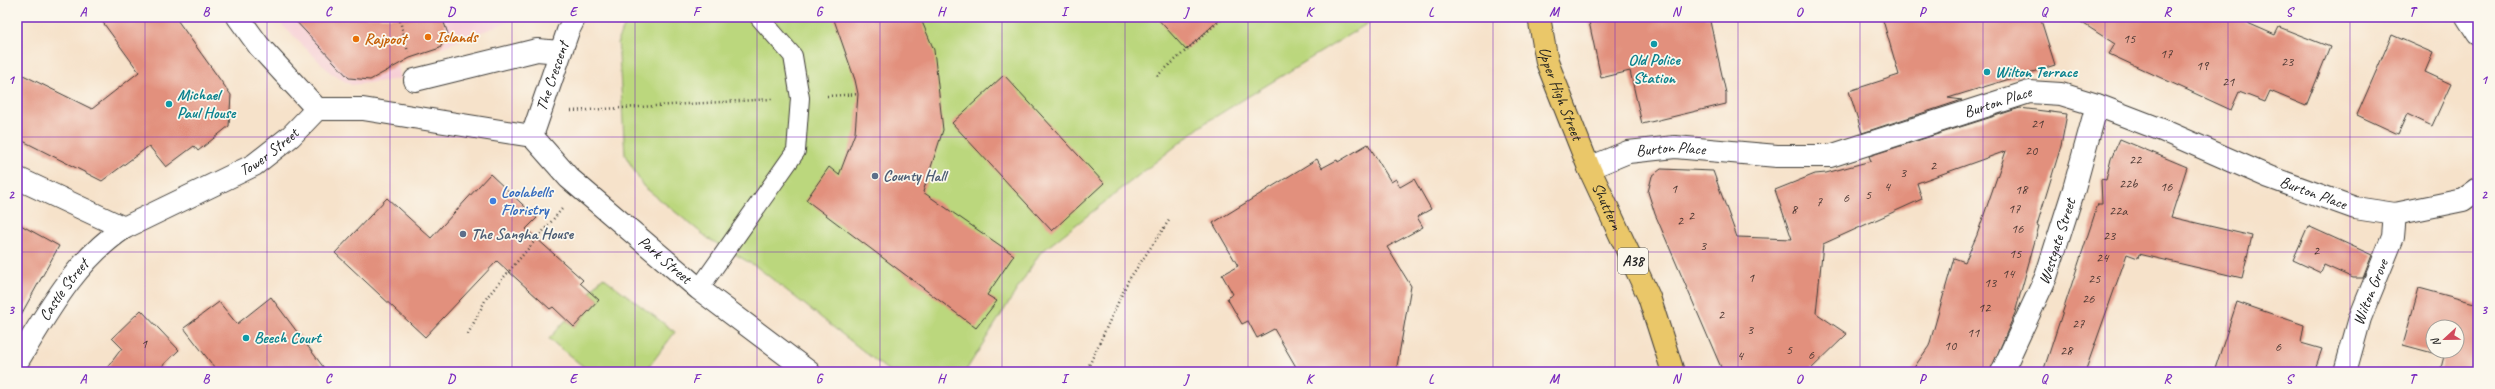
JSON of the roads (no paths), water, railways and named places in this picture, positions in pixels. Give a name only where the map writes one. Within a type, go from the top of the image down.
[{"type":"main road","name":"Upper High Street","points":[[1539,17],[1547,62],[1589,168]]},
{"type":"main road","name":"Shuttern","points":[[1589,168],[1649,297],[1669,367]]},
{"type":"street","points":[[238,17],[260,46],[318,109],[363,109],[532,136]]},
{"type":"street","name":"The Crescent","points":[[532,136],[560,52],[575,17]]},
{"type":"street","points":[[2467,17],[2478,34]]},
{"type":"street","points":[[415,80],[536,50],[560,52]]},
{"type":"street","name":"Burton Place","points":[[1589,168],[1628,152],[1675,147],[1777,156],[1830,156],[2029,92],[2061,94],[2097,105],[2162,130],[2276,179],[2355,208],[2395,214]]},
{"type":"street","name":"Westgate Street","points":[[2002,372],[2046,277],[2074,189],[2097,105]]},
{"type":"street","name":"Tower Street","points":[[124,228],[254,165],[291,136],[318,109]]},
{"type":"street","name":"Park Street","points":[[532,136],[581,188],[700,289],[809,372]]},
{"type":"street","points":[[17,178],[124,228]]},
{"type":"street","points":[[2395,214],[2463,200],[2478,189]]},
{"type":"street","name":"Wilton Grove","points":[[2345,372],[2360,318],[2393,237],[2395,214]]},
{"type":"street","name":"Castle Street","points":[[17,362],[62,288],[106,240],[124,228]]},
{"type":"lane","points":[[700,289],[796,151],[800,98],[793,56],[759,17]]},
{"type":"place","name":"Islands","points":[[428,37]]},
{"type":"place","name":"Rajpoot","points":[[356,39]]},
{"type":"place","name":"Old Police Station","points":[[1654,44]]},
{"type":"place","name":"Wilton Terrace","points":[[1987,72]]},
{"type":"place","name":"Michael Paul House","points":[[169,104]]},
{"type":"place","name":"County Hall","points":[[875,176]]},
{"type":"place","name":"Loolabells Floristry","points":[[493,201]]},
{"type":"place","name":"The Sangha House","points":[[463,234]]},
{"type":"place","name":"Beech Court","points":[[246,338]]}]
